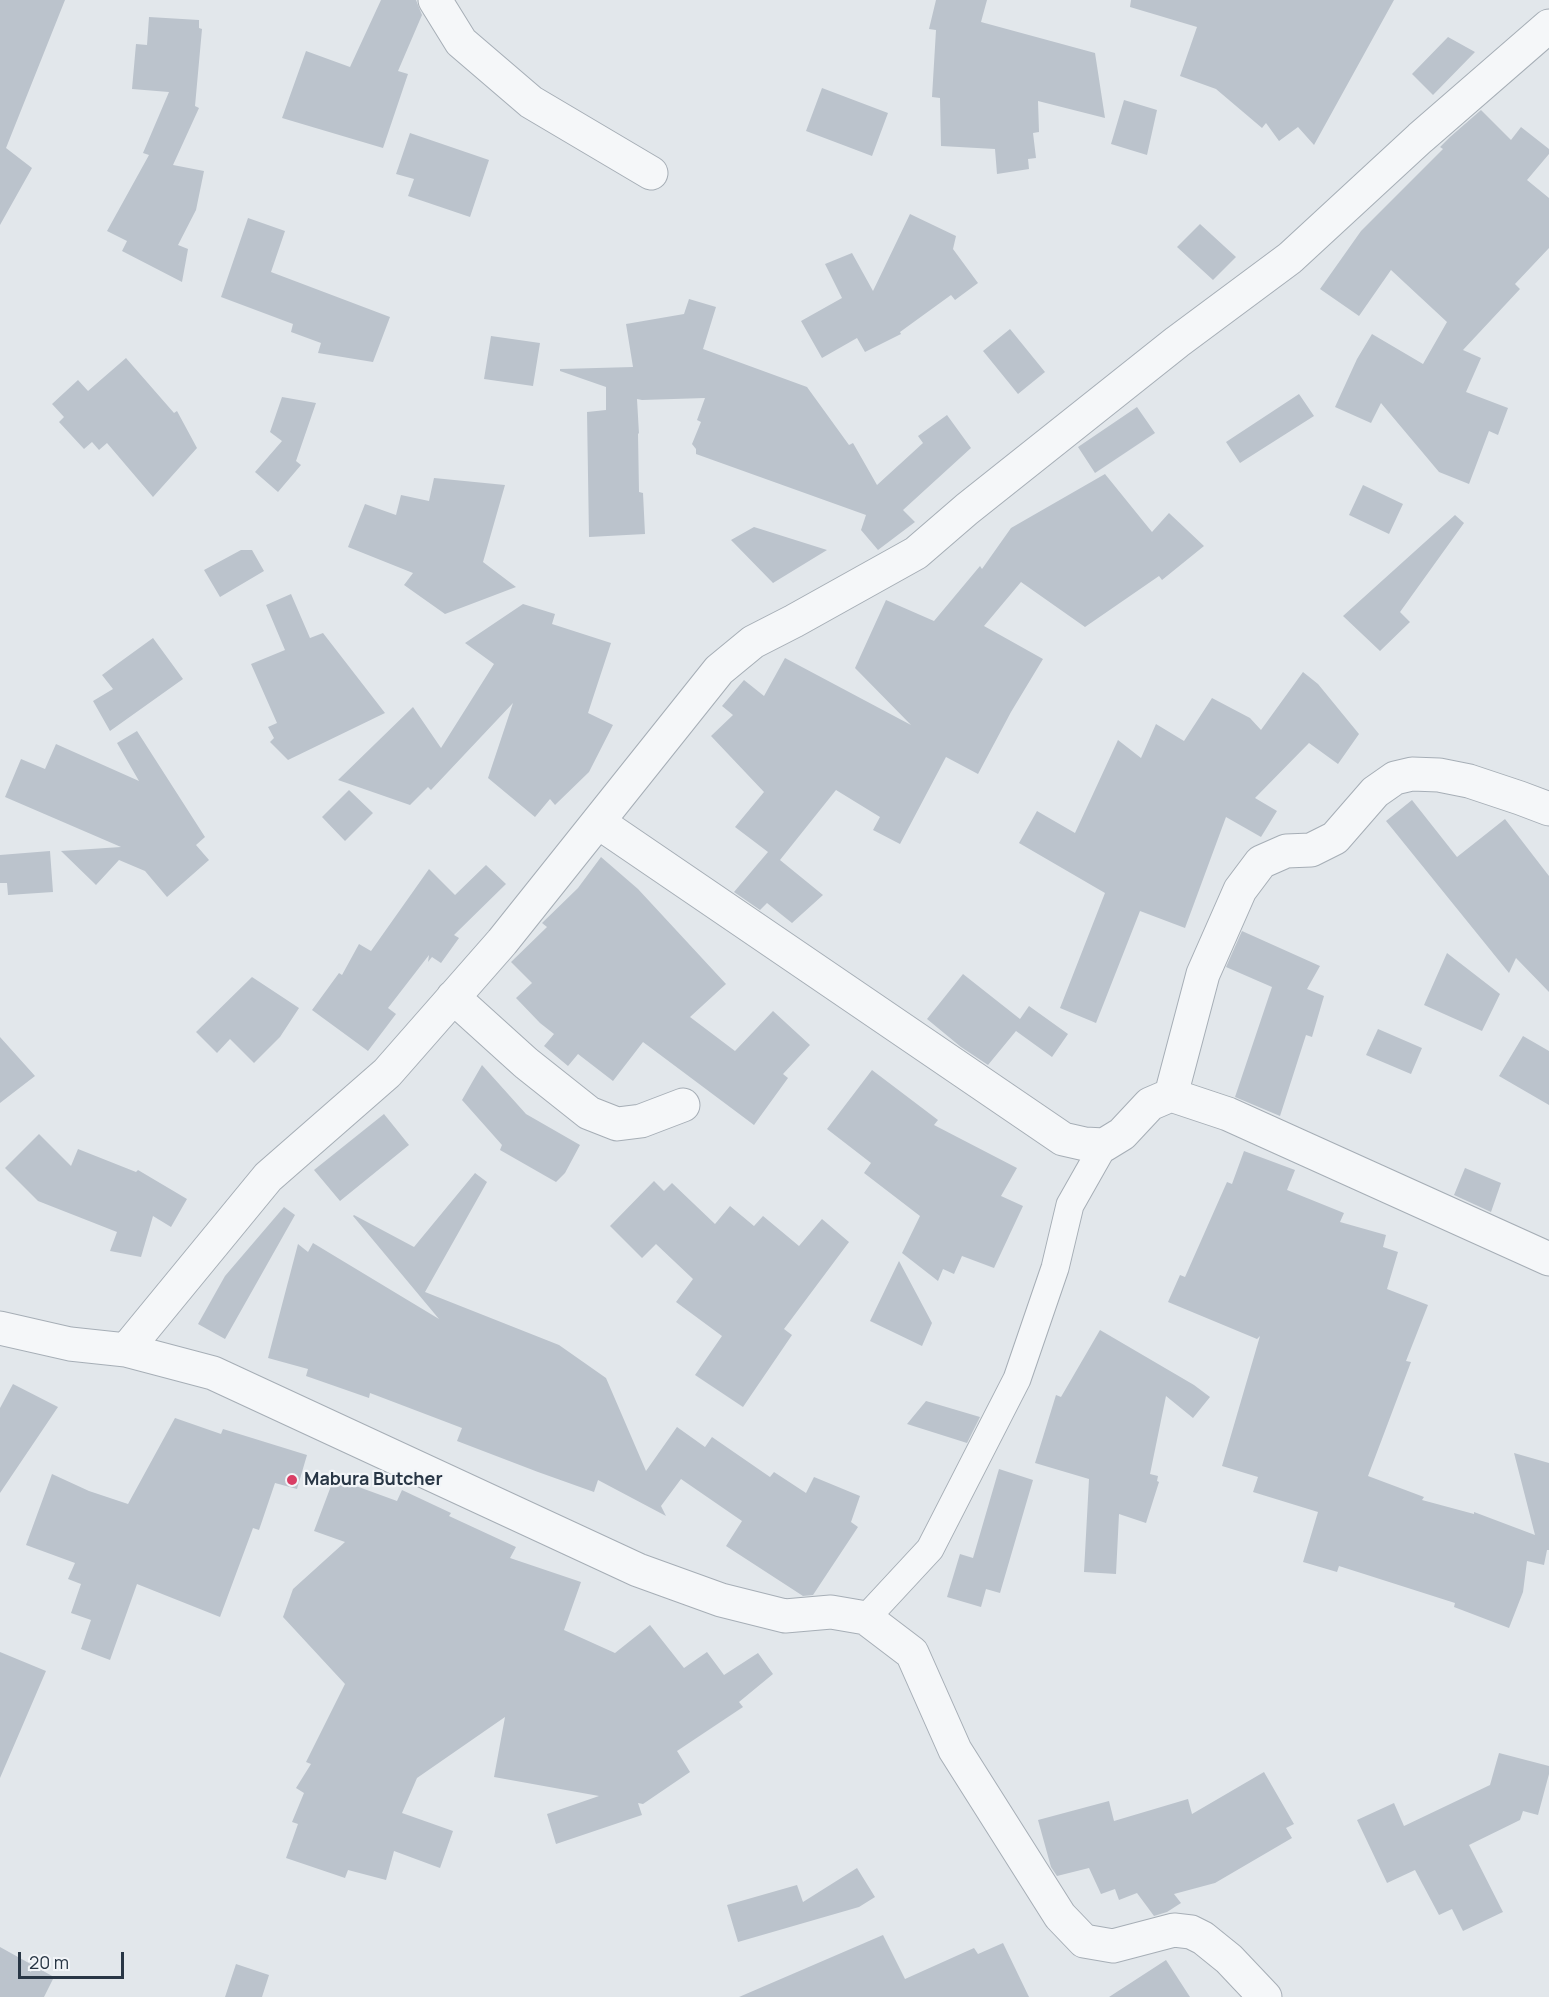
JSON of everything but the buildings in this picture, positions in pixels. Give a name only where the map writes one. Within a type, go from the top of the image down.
[{"type":"street","points":[[435,0],[461,42],[531,102],[651,173]]},
{"type":"street","points":[[126,1350],[268,1178],[387,1073],[501,942],[718,670],[753,642],[916,553],[967,509],[1177,342],[1290,258],[1420,138],[1549,26]]},
{"type":"street","points":[[1172,1095],[1203,974],[1240,890],[1261,862],[1286,851],[1311,850],[1335,838],[1375,792],[1395,778],[1413,774],[1438,775],[1469,782],[1549,809]]},
{"type":"street","points":[[598,822],[1063,1139],[1084,1144],[1104,1145]]},
{"type":"street","points":[[453,997],[526,1063],[589,1113],[618,1124],[641,1121],[683,1105]]},
{"type":"street","points":[[866,1618],[930,1549],[1017,1379],[1055,1268],[1070,1204],[1104,1145],[1122,1134],[1150,1104],[1172,1095],[1228,1113],[1549,1259]]},
{"type":"street","points":[[0,1329],[70,1344],[126,1350],[213,1373],[638,1570],[721,1600],[785,1616],[831,1612],[866,1618],[912,1653],[955,1750],[1060,1916],[1084,1941],[1113,1946],[1174,1930],[1191,1932],[1203,1938],[1229,1959],[1265,1997]]},
{"type":"place","name":"Mabura Butcher","points":[[292,1480]]}]
